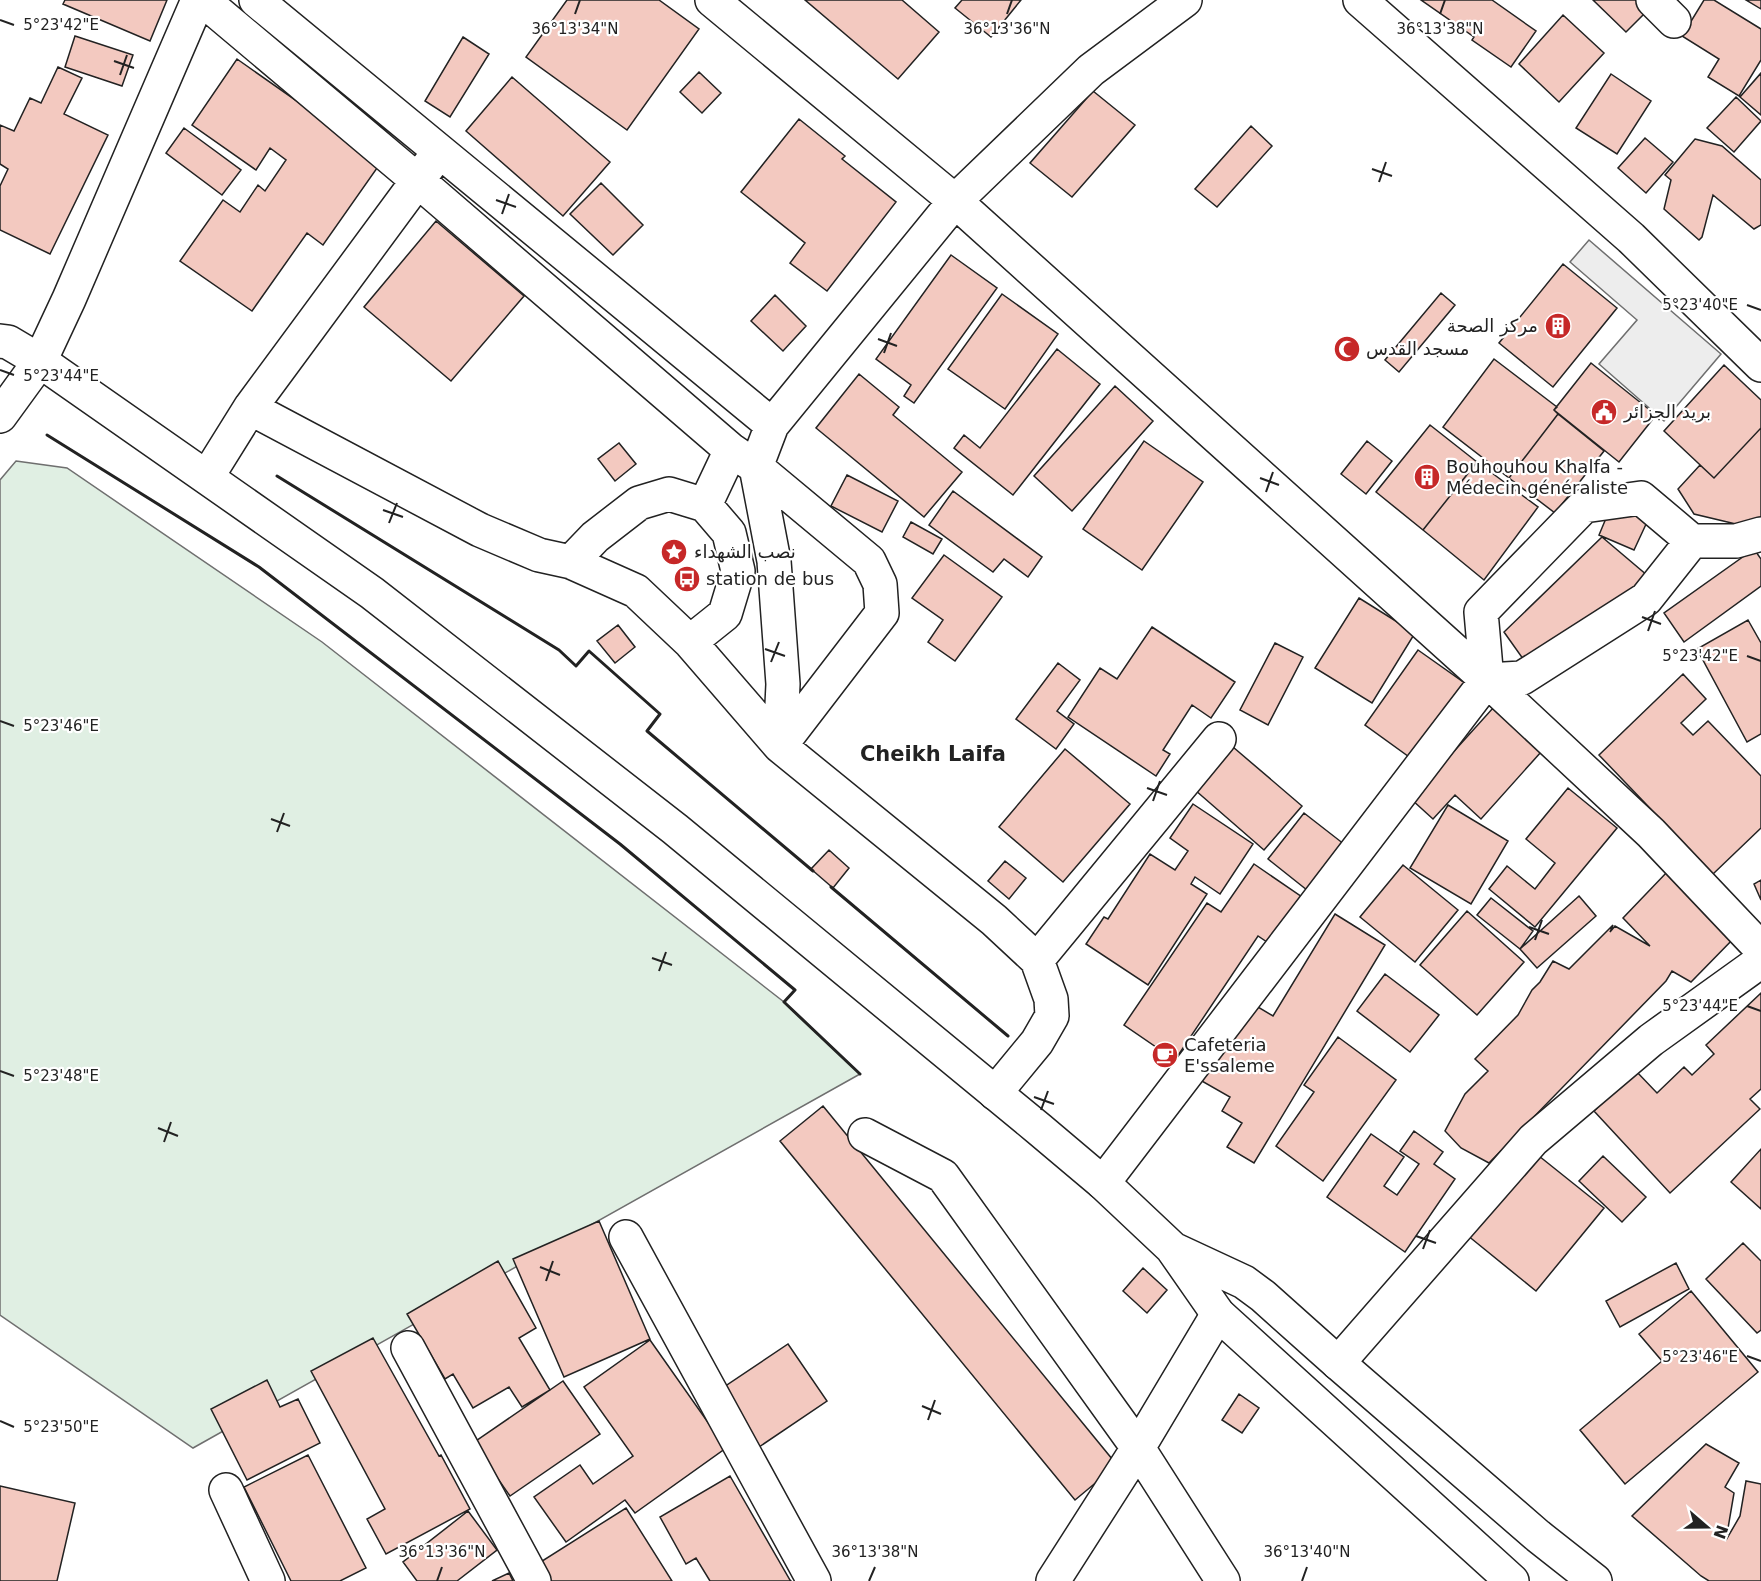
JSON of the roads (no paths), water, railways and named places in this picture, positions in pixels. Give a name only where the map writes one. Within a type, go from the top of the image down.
[{"type":"street","points":[[0,416],[40,361],[198,0]]},
{"type":"street","points":[[203,0],[869,561],[880,584],[882,613],[780,746]]},
{"type":"street","points":[[256,0],[772,425]]},
{"type":"street","points":[[712,0],[955,201],[1487,680],[1651,833],[1761,949]]},
{"type":"street","points":[[705,505],[955,201],[1091,70],[1185,0]]},
{"type":"street","points":[[1360,0],[1630,238],[1761,365]]},
{"type":"street","points":[[207,477],[250,408],[440,152]]},
{"type":"street","points":[[3,337],[372,593],[666,822],[995,1093],[1103,1183],[1172,1248],[1218,1314],[1512,1581]]},
{"type":"street","points":[[250,408],[480,530],[539,555],[571,562],[636,591],[690,642],[780,746],[994,920],[1037,960],[1052,999],[1052,1016],[1037,1042],[995,1093]]},
{"type":"street","points":[[744,458],[774,561],[783,684],[780,746]]},
{"type":"street","points":[[571,562],[595,537],[639,503],[669,494],[705,505],[729,533],[738,571],[725,614],[690,642]]},
{"type":"street","points":[[1103,1183],[1487,680],[1481,612],[1584,506],[1641,498],[1692,541],[1736,541],[1761,534]]},
{"type":"street","points":[[1487,680],[1522,678],[1646,599],[1692,541]]},
{"type":"street","points":[[1037,960],[1219,739]]},
{"type":"street","points":[[1338,1363],[1533,1140],[1652,1040],[1761,961]]},
{"type":"street","points":[[865,1135],[942,1176],[1138,1448],[1224,1581]]},
{"type":"street","points":[[626,1237],[814,1581]]},
{"type":"street","points":[[1172,1248],[1244,1282],[1263,1296],[1538,1536],[1595,1581]]},
{"type":"street","points":[[1053,1581],[1138,1448],[1218,1314]]},
{"type":"street","points":[[408,1348],[534,1581]]},
{"type":"street","points":[[226,1490],[268,1581]]},
{"type":"place","name":"مركز الصحة","points":[[1558,326]]},
{"type":"place","name":"مسجد القدس","points":[[1347,349]]},
{"type":"place","name":"بريد الجزائر","points":[[1604,412]]},
{"type":"place","name":"Bouhouhou Khalfa - Médecin généraliste","points":[[1427,477]]},
{"type":"place","name":"نصب الشهداء","points":[[674,552]]},
{"type":"place","name":"station de bus","points":[[687,579]]},
{"type":"place","name":"Cafeteria E'ssaleme","points":[[1165,1055]]},
{"type":"district","name":"Cheikh Laifa","points":[[933,754]]}]
